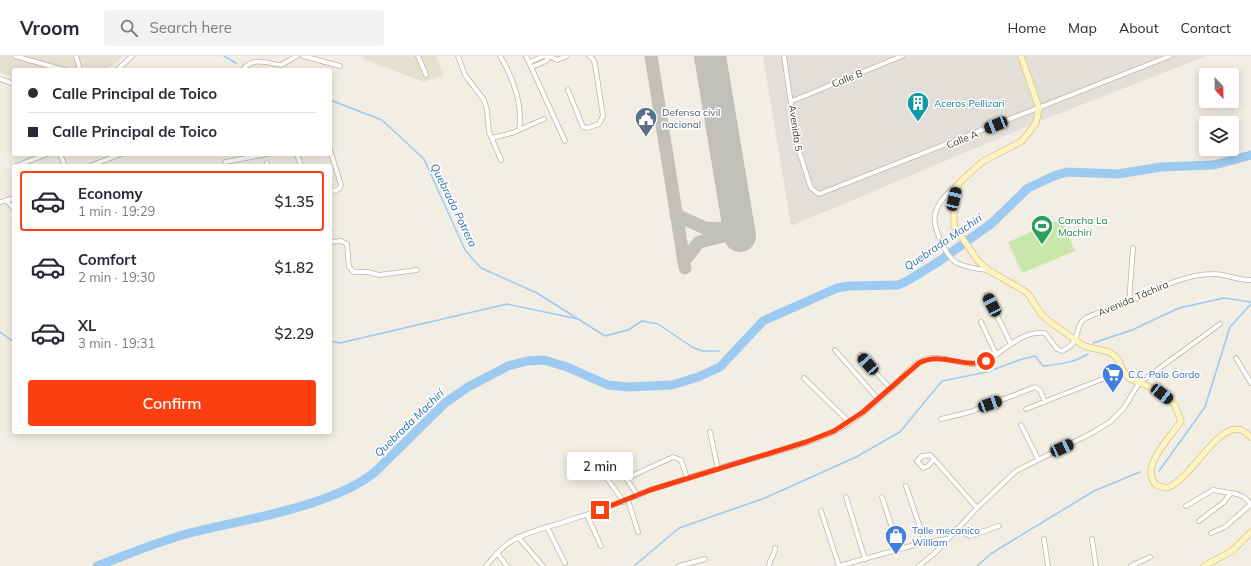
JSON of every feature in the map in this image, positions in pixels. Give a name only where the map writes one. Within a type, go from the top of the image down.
[{"type":"main road","points":[[1021,56],[1039,108],[1036,124],[1022,142],[982,162],[959,182],[954,199],[954,226],[969,250],[978,261],[988,270],[1029,295],[1041,314],[1050,322],[1084,346],[1109,352],[1119,361],[1123,371],[1130,379],[1153,389],[1175,405],[1181,421],[1155,458],[1152,466],[1152,480],[1161,487],[1172,486],[1177,482],[1212,444],[1229,431],[1241,430],[1251,437]]},
{"type":"main road","points":[[1204,566],[1232,551],[1251,532]]},
{"type":"street","points":[[15,56],[57,68]]},
{"type":"street","points":[[76,56],[79,68]]},
{"type":"street","points":[[118,68],[132,56]]},
{"type":"street","points":[[244,68],[248,62],[254,60],[281,65],[297,56]]},
{"type":"street","points":[[303,56],[340,66]]},
{"type":"street","points":[[418,56],[426,75]]},
{"type":"street","points":[[458,56],[465,75],[484,100],[487,110],[488,127],[501,160]]},
{"type":"street","points":[[500,56],[509,74],[520,109],[519,130]]},
{"type":"street","points":[[532,67],[546,61],[550,56]]},
{"type":"street","points":[[565,141],[528,58],[550,56],[557,60],[567,56]]},
{"type":"street","points":[[568,90],[583,127],[587,128],[599,124],[603,116],[595,64],[593,59],[589,56]]},
{"type":"street","name":"Avenida 5","points":[[784,56],[792,101],[797,145],[804,173],[811,188],[819,194]]},
{"type":"street","name":"Calle B","points":[[792,101],[902,56]]},
{"type":"street","name":"Calle A","points":[[819,194],[1170,56]]},
{"type":"street","points":[[0,80],[12,83]]},
{"type":"street","points":[[492,138],[519,130],[544,119]]},
{"type":"street","points":[[22,164],[42,156]]},
{"type":"street","points":[[95,164],[116,156]]},
{"type":"street","points":[[225,162],[256,156]]},
{"type":"street","points":[[332,156],[341,185],[339,189],[332,191]]},
{"type":"street","points":[[298,157],[300,164]]},
{"type":"street","points":[[959,182],[942,199],[935,215],[934,224],[942,243],[952,260],[969,267],[988,270]]},
{"type":"street","points":[[0,202],[12,199]]},
{"type":"street","points":[[6,201],[12,207]]},
{"type":"street","points":[[332,242],[341,241],[346,244],[350,267],[354,272],[368,272],[380,275],[417,270]]},
{"type":"street","points":[[1129,302],[1133,248]]},
{"type":"street","name":"Avenida Táchira","points":[[1076,339],[1079,327],[1086,318],[1129,302],[1167,283],[1213,274],[1251,280]]},
{"type":"street","points":[[987,296],[1011,344]]},
{"type":"street","points":[[981,322],[996,354]]},
{"type":"street","points":[[919,566],[936,552],[956,529],[1016,471],[1092,433],[1110,422],[1124,408],[1139,382],[1220,324]]},
{"type":"street","points":[[486,566],[497,553],[518,537],[626,501],[687,478],[820,438],[849,422],[891,389],[919,363],[926,359],[943,358],[963,363],[977,364],[986,361],[1026,336],[1045,333],[1057,349],[1062,351],[1070,347],[1076,339]]},
{"type":"street","points":[[834,350],[878,399]]},
{"type":"street","points":[[860,355],[891,389]]},
{"type":"street","points":[[1236,358],[1251,383]]},
{"type":"street","points":[[1026,409],[1123,371]]},
{"type":"street","points":[[804,378],[849,422]]},
{"type":"street","points":[[941,419],[970,412],[1035,387],[1040,390],[1045,402]]},
{"type":"street","points":[[1021,426],[1038,459]]},
{"type":"street","points":[[710,432],[718,469]]},
{"type":"street","points":[[626,478],[673,456],[682,460],[687,478]]},
{"type":"street","points":[[612,457],[638,496]]},
{"type":"street","points":[[594,459],[626,501],[638,532]]},
{"type":"street","points":[[934,459],[977,508]]},
{"type":"street","points":[[906,486],[925,542]]},
{"type":"street","points":[[1186,506],[1213,490],[1244,497],[1251,504],[1226,527],[1211,533]]},
{"type":"street","points":[[1199,521],[1224,502],[1230,494]]},
{"type":"street","points":[[846,497],[865,559]]},
{"type":"street","points":[[882,497],[899,549]]},
{"type":"street","points":[[821,511],[839,566],[925,542],[947,539]]},
{"type":"street","points":[[588,514],[601,546]]},
{"type":"street","points":[[956,529],[970,536],[1000,526]]},
{"type":"street","points":[[547,527],[566,563]]},
{"type":"street","points":[[518,537],[543,566]]},
{"type":"street","points":[[1044,539],[1048,566]]},
{"type":"street","points":[[1092,539],[1096,566]]},
{"type":"street","points":[[769,566],[769,562],[775,554],[775,548]]},
{"type":"street","points":[[497,553],[507,566]]},
{"type":"street","points":[[1131,566],[1150,557]]},
{"type":"street","points":[[679,566],[705,559]]},
{"type":"shaded area","points":[[0,56],[124,56],[108,68],[12,68],[12,76],[0,73]]},
{"type":"shaded area","points":[[363,56],[436,56],[444,75],[424,82],[363,59]]},
{"type":"shaded area","points":[[763,56],[1206,56],[1035,123],[791,226]]},
{"type":"green space","name":"Cancha La Machirí","points":[[1061,219],[1075,251],[1022,273],[1008,242]]},
{"type":"waterway","name":"Quebrada Potrera","points":[[224,56],[236,63]]},
{"type":"waterway","name":"Quebrada Potrera","points":[[332,101],[382,120],[424,159],[465,250],[481,268],[537,293],[605,336],[628,330],[642,321],[658,324],[692,347],[702,351],[719,351]]},
{"type":"waterway","name":"Quebrada Machirí","points":[[97,566],[182,535],[289,510],[336,494],[357,484],[375,472],[445,403],[468,387],[508,366],[527,361],[544,360],[567,367],[608,385],[629,387],[672,385],[698,377],[720,367],[763,321],[837,288],[849,286],[898,285],[907,281],[938,262],[992,223],[1028,188],[1054,176],[1067,172],[1118,174],[1161,167],[1214,165],[1251,155]]},
{"type":"waterway","points":[[1093,343],[1132,330],[1179,308],[1224,298],[1251,302]]},
{"type":"waterway","points":[[332,341],[340,343],[507,304],[578,319]]},
{"type":"waterway","points":[[1159,471],[1205,407],[1230,327],[1251,304]]},
{"type":"waterway","points":[[0,332],[12,341]]},
{"type":"waterway","points":[[634,566],[679,528],[765,498],[856,457],[900,432],[942,381],[987,372],[1019,360],[1035,356],[1043,366],[1061,364],[1088,354]]},
{"type":"waterway","points":[[977,566],[992,553],[1094,491],[1140,472]]},
{"type":"taxiway","points":[[651,56],[685,268]]},
{"type":"taxiway","points":[[676,215],[705,228],[739,229]]},
{"type":"taxiway","points":[[684,261],[699,242],[732,234]]},
{"type":"runway","points":[[710,56],[740,236]]},
{"type":"place","name":"Aceros Pellizari","points":[[918,122]]},
{"type":"place","name":"Defensa civil nacional","points":[[646,138]]},
{"type":"place","name":"Cancha La Machirí","points":[[1042,246]]},
{"type":"place","name":"C.C. Palo Gordo","points":[[1113,394]]},
{"type":"place","name":"Talle mecanico William","points":[[896,556]]},
{"type":"route","points":[[600,510],[650,490],[820,438],[849,422],[863,412],[919,363],[926,359],[943,358],[963,363],[977,364],[986,361]]}]
